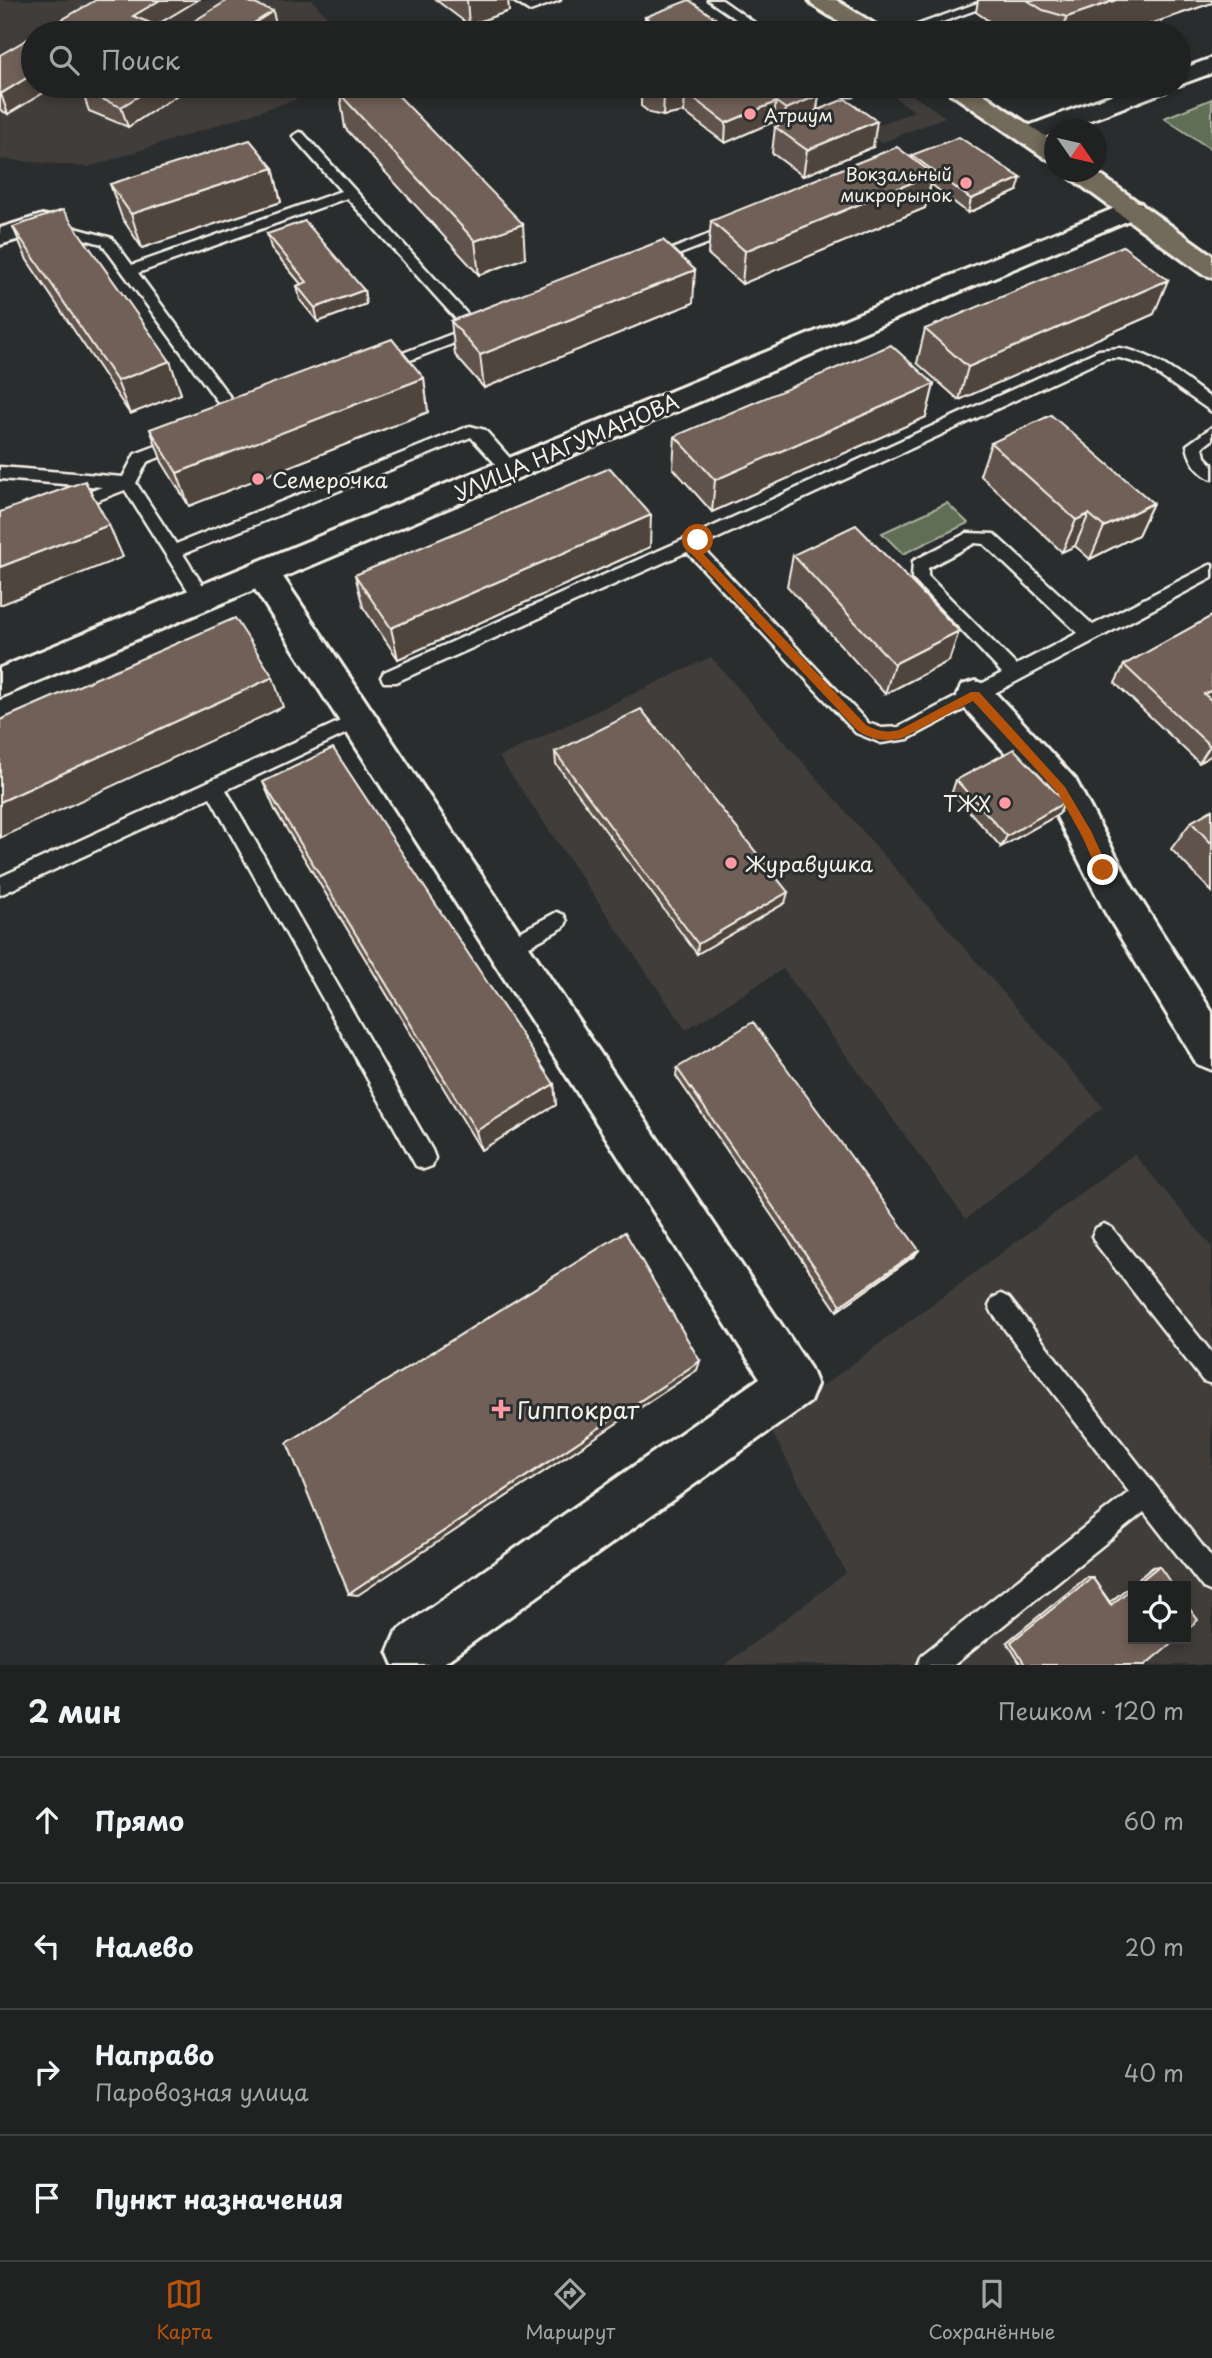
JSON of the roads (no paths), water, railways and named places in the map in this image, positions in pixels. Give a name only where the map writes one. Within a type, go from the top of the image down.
[{"type":"main road","points":[[820,0],[854,21]]},
{"type":"main road","points":[[974,98],[1044,145]]},
{"type":"main road","points":[[1094,182],[1212,268]]},
{"type":"street","points":[[1191,73],[1212,65]]},
{"type":"street","points":[[1029,134],[1125,98]]},
{"type":"street","name":"УЛИЦА НАГУМАНОВА","points":[[0,683],[1132,209]]},
{"type":"street","points":[[0,237],[42,223]]},
{"type":"street","points":[[263,574],[793,1385],[415,1651]]},
{"type":"street","points":[[975,695],[1062,790],[1118,898],[1212,1050]]},
{"type":"lane","points":[[518,0],[530,8],[554,0]]},
{"type":"lane","points":[[714,0],[745,21]]},
{"type":"lane","points":[[936,21],[997,0]]},
{"type":"lane","points":[[299,136],[481,328],[370,370]]},
{"type":"lane","points":[[129,271],[350,192]]},
{"type":"lane","points":[[42,223],[107,242],[240,420]]},
{"type":"lane","points":[[641,265],[744,224]]},
{"type":"lane","points":[[390,677],[689,544],[1104,353],[1122,351],[1151,360],[1212,407]]},
{"type":"lane","points":[[174,551],[470,431],[480,434],[510,469]]},
{"type":"lane","points":[[1212,432],[1202,437],[1195,445],[1195,454],[1212,473]]},
{"type":"lane","points":[[57,510],[128,483],[141,458],[190,439]]},
{"type":"lane","points":[[0,473],[128,483]]},
{"type":"lane","points":[[128,483],[202,598]]},
{"type":"lane","points":[[1014,674],[920,578],[919,565],[973,537],[988,538],[1091,634]]},
{"type":"lane","points":[[689,544],[862,728],[873,734],[891,737],[902,734],[1212,570]]},
{"type":"lane","points":[[0,886],[360,719]]},
{"type":"lane","points":[[214,787],[425,1158]]},
{"type":"lane","points":[[508,948],[557,921]]},
{"type":"lane","points":[[1104,1236],[1212,1372]]},
{"type":"lane","points":[[1000,1307],[1212,1579]]},
{"type":"lane","points":[[932,1665],[1147,1494]]},
{"type":"place","name":"Атриум","points":[[750,114]]},
{"type":"place","name":"Вокзальный микрорынок","points":[[966,183]]},
{"type":"place","name":"Семерочка","points":[[258,479]]},
{"type":"place","name":"ТЖХ","points":[[1005,803]]},
{"type":"place","name":"Журавушка","points":[[731,863]]},
{"type":"place","name":"Гиппократ","points":[[501,1409]]}]
